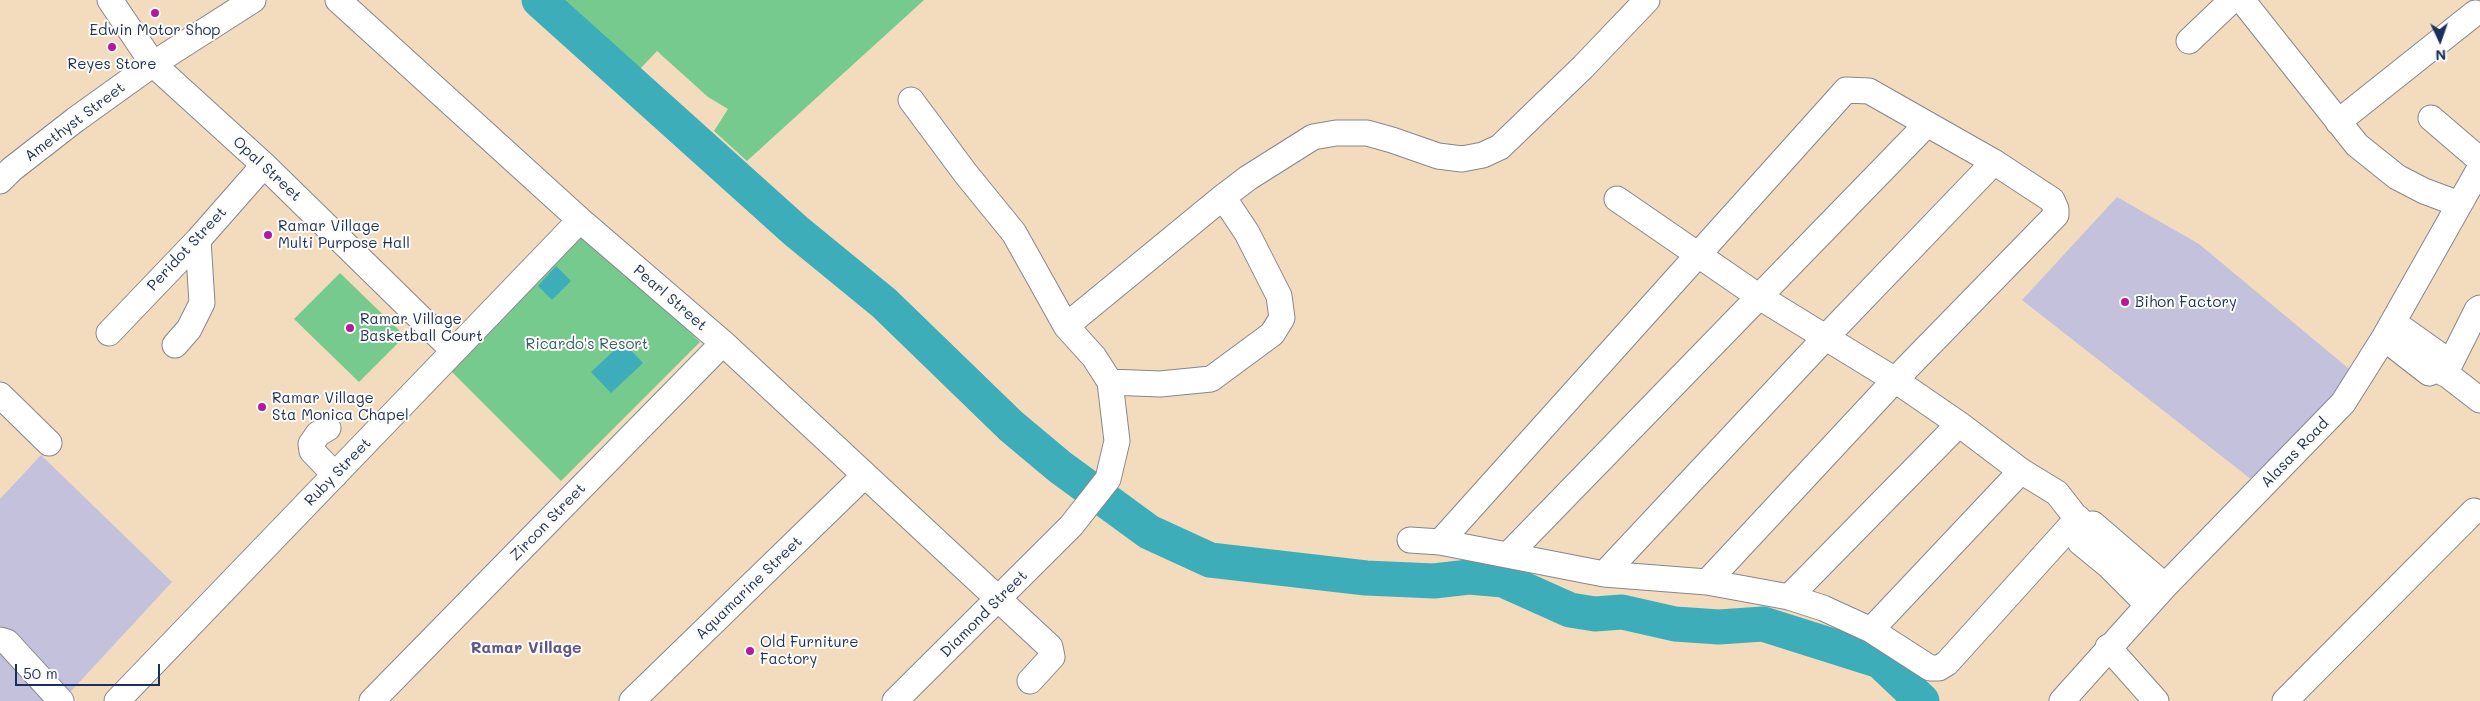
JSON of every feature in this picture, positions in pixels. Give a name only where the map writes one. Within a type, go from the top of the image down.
[{"type":"street","name":"Opal Street","points":[[110,0],[153,64],[264,164],[454,352]]},
{"type":"street","name":"Amethyst Street","points":[[4,167],[76,120],[153,64],[253,0]]},
{"type":"street","name":"Pearl Street","points":[[338,0],[580,220],[723,344],[1000,599],[1052,650],[1052,657],[1030,681]]},
{"type":"street","points":[[1066,326],[1223,197],[1262,169],[1313,137],[1336,133],[1367,133],[1438,156],[1462,159],[1483,155],[1506,142],[1583,67],[1647,0]]},
{"type":"street","points":[[2189,41],[2232,0]]},
{"type":"street","points":[[2242,0],[2356,145],[2397,177],[2424,191],[2459,204]]},
{"type":"street","points":[[2338,122],[2475,13]]},
{"type":"street","points":[[1440,542],[1846,90],[1869,91],[1994,162],[2052,200],[2056,209],[2056,215],[1894,380],[1707,582]]},
{"type":"street","points":[[911,100],[966,174],[1014,233],[1066,326],[1094,356],[1110,382],[1160,384],[1211,379],[1272,334],[1282,318],[1279,296],[1247,233],[1223,197]]},
{"type":"street","points":[[2431,118],[2480,160]]},
{"type":"street","points":[[1508,555],[1927,124]]},
{"type":"street","points":[[1604,574],[1826,337],[1994,162]]},
{"type":"street","name":"Peridot Street","points":[[110,332],[198,240],[264,164]]},
{"type":"street","name":"Alasas Road","points":[[2062,701],[2108,647],[2165,586],[2322,426],[2342,403],[2388,330],[2480,168]]},
{"type":"street","points":[[1617,199],[1758,296],[1894,380],[1959,424],[2021,471],[2057,493],[2080,521],[2093,524],[2165,586]]},
{"type":"street","name":"Ruby Street","points":[[117,701],[580,220]]},
{"type":"street","points":[[174,345],[189,329],[202,303],[198,240]]},
{"type":"street","points":[[2443,371],[2476,310],[2480,308]]},
{"type":"street","points":[[2388,330],[2430,373],[2443,371],[2480,400]]},
{"type":"street","name":"Zircon Street","points":[[372,701],[723,344]]},
{"type":"street","name":"Diamond Street","points":[[895,701],[1000,599],[1071,526],[1108,479],[1117,441],[1110,382]]},
{"type":"street","points":[[0,395],[49,442]]},
{"type":"street","points":[[1789,596],[1959,424]]},
{"type":"street","points":[[328,428],[318,434],[311,444],[312,451],[335,476]]},
{"type":"street","points":[[1871,630],[2021,471]]},
{"type":"street","name":"Aquamarine Street","points":[[632,701],[865,475]]},
{"type":"street","points":[[2285,701],[2474,511]]},
{"type":"street","points":[[1410,540],[1440,542],[1604,574],[1707,582],[1789,596],[1823,608],[1871,630],[1930,668],[1939,668],[1948,663],[2080,521]]},
{"type":"street","points":[[2080,521],[2080,542],[2108,565],[2148,605]]},
{"type":"street","points":[[0,640],[7,642],[61,701]]},
{"type":"street","points":[[2108,647],[2156,701]]},
{"type":"shaded area","points":[[2117,197],[2199,244],[2360,378],[2261,487],[2022,300]]},
{"type":"shaded area","points":[[41,455],[172,582],[62,701],[0,701],[0,499]]},
{"type":"green space","points":[[553,0],[924,0],[747,161],[714,131],[728,109],[708,97],[657,51],[640,69]]},
{"type":"green space","name":"Ricardo's Resort","points":[[585,232],[700,342],[561,481],[451,371]]},
{"type":"green space","name":"Ramar Village Basketball Court","points":[[340,273],[405,336],[359,382],[294,319]]},
{"type":"water","points":[[556,266],[571,281],[552,300],[538,286]]},
{"type":"water","points":[[623,342],[643,363],[611,393],[591,372]]},
{"type":"waterway","points":[[539,0],[796,231],[884,303],[1011,426],[1060,467],[1149,532],[1210,560],[1366,578],[1434,581],[1469,577],[1503,580],[1570,610],[1595,614],[1622,612],[1675,624],[1719,627],[1763,624],[1880,661],[1922,701]]},
{"type":"place","name":"Edwin Motor Shop","points":[[155,13]]},
{"type":"place","name":"Reyes Store","points":[[112,47]]},
{"type":"place","name":"Ramar Village Multi Purpose Hall","points":[[268,235]]},
{"type":"place","name":"Bihon Factory","points":[[2125,302]]},
{"type":"place","name":"Ramar Village Basketball Court","points":[[350,328]]},
{"type":"place","name":"Ramar Village Sta Monica Chapel","points":[[262,407]]},
{"type":"place","name":"Old Furniture Factory","points":[[750,651]]},
{"type":"district","name":"Ramar Village","points":[[526,648]]}]
